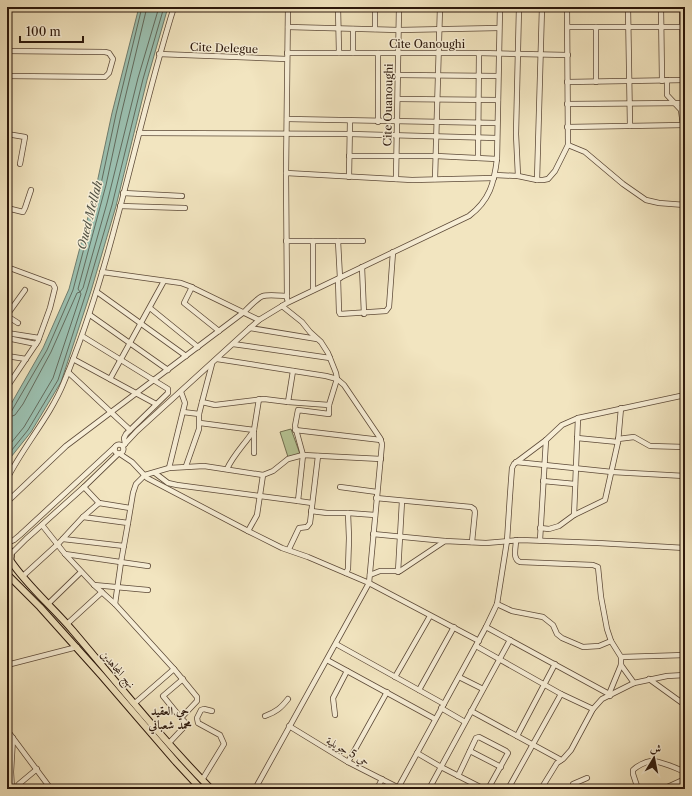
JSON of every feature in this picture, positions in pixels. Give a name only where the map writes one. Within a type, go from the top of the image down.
[{"type":"main road","name":"نهج المجاهدين","points":[[7,547],[10,560],[22,576],[67,624],[134,703],[211,789]]},
{"type":"main road","name":"نهج المجاهدين","points":[[7,574],[77,647],[201,789]]},
{"type":"street","points":[[7,479],[63,385],[90,315],[159,54],[174,7]]},
{"type":"street","points":[[287,303],[286,119],[288,7]]},
{"type":"street","points":[[338,7],[339,53]]},
{"type":"street","points":[[375,7],[375,29]]},
{"type":"street","points":[[124,446],[137,431],[259,320],[287,303],[313,290],[470,216],[482,205],[487,198],[494,176],[497,159],[500,7]]},
{"type":"street","points":[[518,176],[516,134],[519,7]]},
{"type":"street","points":[[537,180],[542,7]]},
{"type":"street","points":[[286,173],[396,179],[518,176],[537,180],[548,179],[555,171],[568,145],[567,7]]},
{"type":"street","points":[[628,7],[630,126]]},
{"type":"street","points":[[568,145],[585,152],[646,200],[685,205],[684,125],[681,110],[667,95],[661,28],[661,7]]},
{"type":"street","points":[[567,82],[684,80],[684,28],[682,7]]},
{"type":"street","points":[[399,8],[440,8],[435,179]]},
{"type":"street","name":"Cite Ouanoughi","points":[[396,179],[399,8]]},
{"type":"street","points":[[288,27],[399,30],[499,28]]},
{"type":"street","points":[[568,27],[684,28]]},
{"type":"street","points":[[596,27],[596,82]]},
{"type":"street","points":[[353,29],[353,53]]},
{"type":"street","points":[[7,51],[47,50],[105,52],[109,53],[113,59],[109,73],[104,77],[7,76]]},
{"type":"street","name":"Cite Oanoughi","points":[[287,53],[499,53],[568,55]]},
{"type":"street","points":[[378,53],[378,122]]},
{"type":"street","points":[[478,158],[479,53]]},
{"type":"street","name":"Cite Delegue","points":[[159,54],[287,59]]},
{"type":"street","points":[[398,75],[498,76]]},
{"type":"street","points":[[398,99],[498,100]]},
{"type":"street","points":[[567,104],[629,105],[685,103]]},
{"type":"street","points":[[286,119],[378,122],[497,123]]},
{"type":"street","points":[[349,176],[350,121]]},
{"type":"street","points":[[567,127],[684,125]]},
{"type":"street","points":[[139,132],[350,134],[497,138]]},
{"type":"street","points":[[7,134],[25,137],[20,164]]},
{"type":"street","points":[[350,156],[436,156],[497,159]]},
{"type":"street","points":[[7,208],[23,212],[31,190]]},
{"type":"street","points":[[123,193],[182,196]]},
{"type":"street","points":[[120,206],[185,208]]},
{"type":"street","points":[[286,241],[363,241]]},
{"type":"street","points":[[313,241],[313,290]]},
{"type":"street","points":[[338,241],[339,313],[343,315],[382,312],[388,310],[393,252]]},
{"type":"street","points":[[7,267],[55,286],[53,298],[39,338],[7,388]]},
{"type":"street","points":[[362,267],[364,314]]},
{"type":"street","points":[[102,272],[181,283],[259,320]]},
{"type":"street","points":[[110,379],[164,280]]},
{"type":"street","points":[[192,287],[184,303],[219,331]]},
{"type":"street","points":[[18,323],[7,316],[25,290]]},
{"type":"street","points":[[97,292],[186,356]]},
{"type":"street","points":[[7,502],[66,446],[244,312],[258,298],[265,295],[287,296]]},
{"type":"street","points":[[282,306],[302,322],[323,344],[330,358],[336,379],[329,406],[329,414],[298,410]]},
{"type":"street","points":[[150,308],[198,347]]},
{"type":"street","points":[[90,315],[168,370]]},
{"type":"street","points":[[250,328],[318,339]]},
{"type":"street","points":[[7,333],[39,338]]},
{"type":"street","points":[[10,560],[26,539],[123,452],[124,438],[130,430],[169,391],[82,336]]},
{"type":"street","points":[[7,338],[36,344]]},
{"type":"street","points":[[233,344],[330,358]]},
{"type":"street","points":[[7,356],[26,359]]},
{"type":"street","points":[[73,359],[156,404]]},
{"type":"street","points":[[217,359],[336,379],[349,391],[381,440],[382,444],[369,583],[255,789]]},
{"type":"street","points":[[186,466],[197,439],[200,423],[199,414],[212,364]]},
{"type":"street","points":[[288,402],[293,371]]},
{"type":"street","points":[[68,372],[130,430]]},
{"type":"street","points":[[169,468],[185,400],[181,392]]},
{"type":"street","points":[[400,788],[417,753],[497,604],[507,541],[512,468],[516,462],[546,440],[562,425],[578,418],[685,395]]},
{"type":"street","points":[[202,402],[210,405],[218,405],[259,399],[329,406]]},
{"type":"street","points":[[254,453],[254,430],[259,399]]},
{"type":"street","points":[[298,501],[303,455],[295,430],[299,403]]},
{"type":"street","points":[[540,528],[555,528],[574,515],[605,500],[618,440],[621,408]]},
{"type":"street","points":[[183,412],[199,414]]},
{"type":"street","points":[[574,515],[578,418]]},
{"type":"street","points":[[200,423],[254,430]]},
{"type":"street","points":[[227,469],[234,455],[244,445],[254,430]]},
{"type":"street","points":[[295,430],[381,440]]},
{"type":"street","points":[[577,438],[618,440],[634,437],[650,446],[685,448]]},
{"type":"street","points":[[540,540],[546,440]]},
{"type":"street","points":[[7,544],[20,535],[115,448],[119,445],[124,446]]},
{"type":"street","points":[[124,446],[132,462]]},
{"type":"street","points":[[115,448],[116,452],[132,462],[146,476],[282,548],[289,549],[369,583],[430,616],[454,627],[499,659],[561,694],[593,709]]},
{"type":"street","points":[[115,604],[134,488],[146,476],[169,468],[186,466],[204,466],[263,475],[273,471],[288,459],[303,455],[381,459]]},
{"type":"street","points":[[289,549],[299,528],[309,526],[318,456]]},
{"type":"street","points":[[516,462],[612,472],[685,476]]},
{"type":"street","points":[[155,473],[165,481],[177,485],[312,503]]},
{"type":"street","points":[[248,531],[257,515],[263,475]]},
{"type":"street","points":[[544,481],[575,484]]},
{"type":"street","points":[[84,487],[99,503],[130,508]]},
{"type":"street","points":[[340,487],[377,492]]},
{"type":"street","points":[[376,498],[473,508],[475,512],[472,542]]},
{"type":"street","points":[[398,572],[402,501]]},
{"type":"street","points":[[22,576],[58,544],[83,517],[99,503]]},
{"type":"street","points":[[311,511],[332,514],[348,513],[375,515]]},
{"type":"street","points":[[346,573],[348,569],[348,513]]},
{"type":"street","points":[[83,517],[128,523]]},
{"type":"street","points":[[42,526],[81,572],[115,604],[183,679],[197,697],[198,700],[181,718]]},
{"type":"street","points":[[373,534],[445,542],[540,540],[685,548]]},
{"type":"street","points":[[63,539],[124,546]]},
{"type":"street","points":[[516,540],[515,558],[520,562],[592,565],[598,567],[605,619],[611,641],[621,657],[621,664],[610,695]]},
{"type":"street","points":[[370,575],[380,571],[398,572],[445,542]]},
{"type":"street","points":[[65,554],[148,566]]},
{"type":"street","points":[[48,604],[81,572]]},
{"type":"street","points":[[94,585],[118,586],[148,590]]},
{"type":"street","points":[[67,624],[102,592]]},
{"type":"street","points":[[497,604],[512,611],[543,617],[552,625],[557,634],[562,638],[583,647],[599,646],[611,641]]},
{"type":"street","points":[[395,677],[430,616]]},
{"type":"street","points":[[419,690],[454,627]]},
{"type":"street","points":[[486,627],[610,695]]},
{"type":"street","points":[[429,789],[510,640]]},
{"type":"street","points":[[336,644],[419,690],[465,722]]},
{"type":"street","points":[[7,665],[77,647]]},
{"type":"street","points":[[621,657],[685,655]]},
{"type":"street","points":[[327,660],[435,719]]},
{"type":"street","points":[[517,736],[555,664]]},
{"type":"street","points":[[621,664],[634,683]]},
{"type":"street","points":[[134,703],[174,669]]},
{"type":"street","points":[[335,715],[333,698],[347,671]]},
{"type":"street","points":[[541,789],[551,772],[571,750],[593,709],[602,700],[634,683],[685,674]]},
{"type":"street","points":[[459,677],[483,689]]},
{"type":"street","points":[[169,743],[185,726],[185,722],[163,696],[183,679]]},
{"type":"street","points":[[650,679],[685,705]]},
{"type":"street","points":[[348,762],[387,692]]},
{"type":"street","points":[[508,789],[561,694]]},
{"type":"street","points":[[265,716],[274,713],[288,699]]},
{"type":"street","points":[[202,780],[224,744],[220,735],[197,721],[201,710],[204,709],[212,711]]},
{"type":"street","points":[[471,711],[561,760]]},
{"type":"street","name":"حي 5 جويلية","points":[[289,726],[348,762],[400,788]]},
{"type":"street","points":[[7,730],[37,769],[49,788]]},
{"type":"street","points":[[458,776],[477,737],[506,750],[508,755],[488,789]]},
{"type":"street","points":[[12,789],[9,773],[13,738]]},
{"type":"street","points":[[470,751],[501,767]]},
{"type":"street","points":[[417,753],[484,789]]},
{"type":"street","points":[[636,789],[637,786],[633,770],[651,761],[680,769],[685,773]]},
{"type":"street","points":[[15,789],[37,769]]},
{"type":"street","points":[[574,789],[573,784],[587,778]]},
{"type":"street","points":[[663,789],[685,779]]},
{"type":"street","points":[[377,789],[382,780]]},
{"type":"shaded area","points":[[291,429],[300,454],[288,457],[280,432]]},
{"type":"water","name":"Oued Mellah","points":[[139,7],[168,7],[147,80],[116,206],[91,291],[61,382],[31,432],[7,462],[7,411],[43,348],[69,289],[97,183],[112,113]]},
{"type":"district","name":"حي العقيد محمد شعباني","points":[[170,718]]}]
